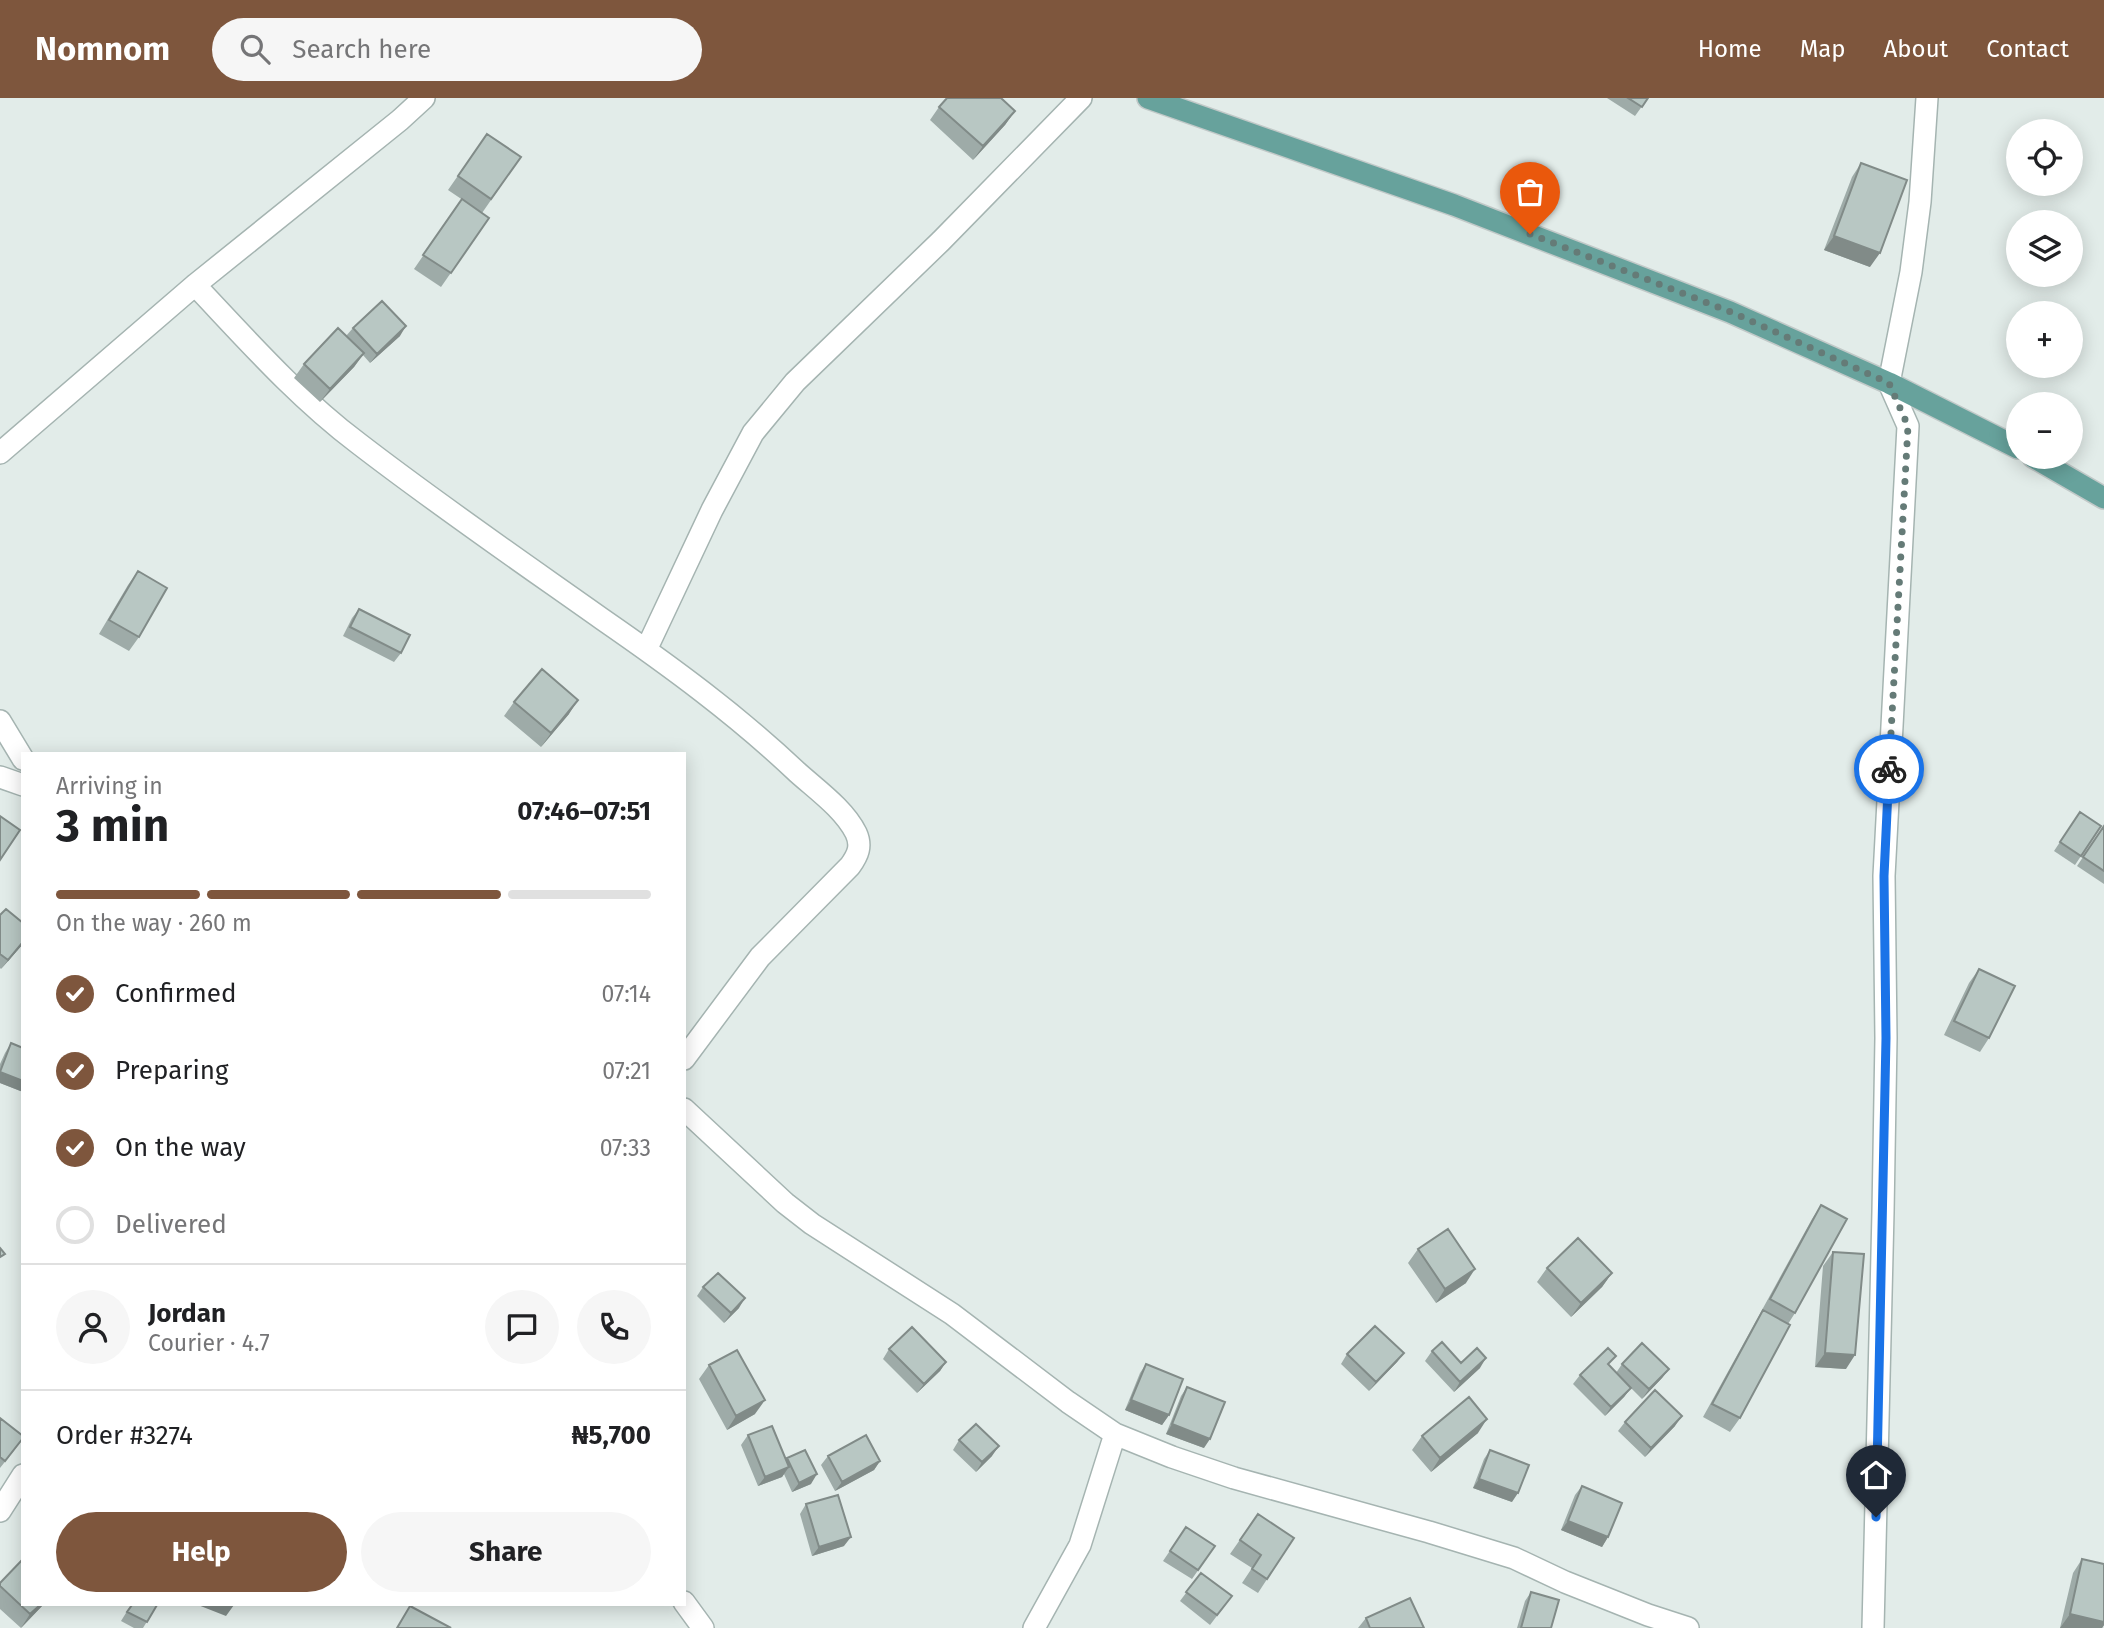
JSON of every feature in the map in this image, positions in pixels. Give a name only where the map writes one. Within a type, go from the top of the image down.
[{"type":"main road","points":[[1148,98],[1454,205],[1731,312],[1889,383],[2006,442]]},
{"type":"main road","points":[[2054,469],[2104,498]]},
{"type":"street","points":[[0,453],[195,285],[424,98]]},
{"type":"street","points":[[646,650],[712,510],[753,433],[795,382],[941,241],[1081,98]]},
{"type":"street","points":[[1873,1628],[1886,1038],[1884,876],[1908,426],[1889,383],[1911,272],[1920,202],[1927,98]]},
{"type":"street","points":[[195,285],[280,375],[355,441],[646,650],[760,737],[843,815],[855,831],[859,853],[850,866],[760,957],[686,1056]]},
{"type":"street","points":[[0,721],[21,756]]},
{"type":"street","points":[[0,777],[21,784]]},
{"type":"street","points":[[686,1111],[785,1203],[952,1314],[1115,1434],[1234,1478],[1514,1558],[1565,1582],[1688,1628]]},
{"type":"street","points":[[1034,1628],[1080,1545],[1115,1434]]},
{"type":"street","points":[[0,1511],[21,1478]]},
{"type":"street","points":[[686,1605],[703,1628]]},
{"type":"building","points":[[947,98],[1001,98],[1015,111],[983,146],[939,107]]},
{"type":"building","points":[[1628,98],[1648,98],[1642,107]]},
{"type":"building","points":[[487,134],[521,157],[491,199],[458,176]]},
{"type":"building","points":[[1861,163],[1907,180],[1880,253],[1834,236]]},
{"type":"building","points":[[462,199],[489,218],[451,273],[423,255]]},
{"type":"building","points":[[382,301],[406,326],[377,354],[353,328]]},
{"type":"building","points":[[338,328],[364,353],[330,389],[304,364]]},
{"type":"building","points":[[138,571],[167,588],[139,637],[109,620]]},
{"type":"building","points":[[359,609],[410,635],[401,653],[350,627]]},
{"type":"building","points":[[542,669],[578,700],[551,733],[514,702]]},
{"type":"building","points":[[2080,812],[2101,826],[2081,856],[2060,842]]},
{"type":"building","points":[[0,816],[20,830],[0,860]]},
{"type":"building","points":[[2104,826],[2104,871],[2083,857]]},
{"type":"building","points":[[6,909],[21,921],[21,944],[8,960],[0,954],[0,915]]},
{"type":"building","points":[[1979,969],[2015,986],[1989,1038],[1954,1021]]},
{"type":"building","points":[[11,1043],[21,1047],[21,1080],[0,1072]]},
{"type":"building","points":[[1821,1205],[1847,1219],[1795,1313],[1770,1299]]},
{"type":"building","points":[[1448,1229],[1475,1269],[1445,1289],[1418,1249]]},
{"type":"building","points":[[1578,1238],[1612,1273],[1581,1303],[1547,1268]]},
{"type":"building","points":[[1833,1252],[1864,1254],[1855,1355],[1825,1353]]},
{"type":"building","points":[[718,1273],[745,1298],[731,1313],[703,1287]]},
{"type":"building","points":[[1763,1310],[1790,1325],[1740,1418],[1712,1404]]},
{"type":"building","points":[[1375,1326],[1404,1353],[1376,1382],[1347,1354]]},
{"type":"building","points":[[912,1327],[946,1362],[924,1384],[889,1349]]},
{"type":"building","points":[[1442,1342],[1461,1363],[1477,1348],[1486,1358],[1460,1382],[1432,1351]]},
{"type":"building","points":[[1642,1343],[1669,1369],[1649,1389],[1622,1364]]},
{"type":"building","points":[[1608,1348],[1616,1356],[1608,1364],[1631,1388],[1611,1407],[1580,1375]]},
{"type":"building","points":[[737,1350],[765,1400],[736,1416],[709,1365]]},
{"type":"building","points":[[1146,1364],[1183,1379],[1169,1415],[1131,1400]]},
{"type":"building","points":[[1187,1387],[1225,1402],[1210,1439],[1172,1424]]},
{"type":"building","points":[[1655,1390],[1682,1416],[1651,1448],[1625,1422]]},
{"type":"building","points":[[1469,1397],[1487,1419],[1440,1458],[1422,1436]]},
{"type":"building","points":[[0,1418],[21,1434],[21,1441],[5,1461],[0,1457]]},
{"type":"building","points":[[976,1424],[999,1446],[982,1462],[959,1440]]},
{"type":"building","points":[[772,1426],[789,1467],[765,1477],[748,1435]]},
{"type":"building","points":[[866,1435],[880,1461],[842,1482],[828,1456]]},
{"type":"building","points":[[805,1450],[817,1474],[799,1483],[787,1458]]},
{"type":"building","points":[[1490,1450],[1529,1465],[1518,1493],[1479,1479]]},
{"type":"building","points":[[1582,1486],[1622,1503],[1608,1537],[1568,1521]]},
{"type":"building","points":[[838,1495],[851,1537],[819,1547],[806,1504]]},
{"type":"building","points":[[1258,1514],[1294,1538],[1267,1579],[1252,1569],[1261,1555],[1240,1540]]},
{"type":"building","points":[[1186,1527],[1215,1546],[1198,1570],[1170,1551]]},
{"type":"building","points":[[2082,1559],[2104,1564],[2104,1622],[2070,1614]]},
{"type":"building","points":[[21,1561],[21,1606],[0,1586]]},
{"type":"building","points":[[1201,1573],[1232,1596],[1217,1615],[1186,1592]]},
{"type":"building","points":[[1531,1592],[1559,1600],[1551,1628],[1521,1628]]},
{"type":"building","points":[[1410,1598],[1424,1628],[1370,1628],[1366,1618]]},
{"type":"building","points":[[21,1606],[39,1606],[30,1614]]},
{"type":"building","points":[[131,1606],[156,1606],[147,1622],[127,1612]]},
{"type":"building","points":[[410,1606],[451,1628],[397,1628]]},
{"type":"way so far","points":[[1530,234],[1731,312],[1889,383],[1908,426],[1889,769]]},
{"type":"route","points":[[1876,1517],[1886,1038],[1884,876],[1889,769]]}]
